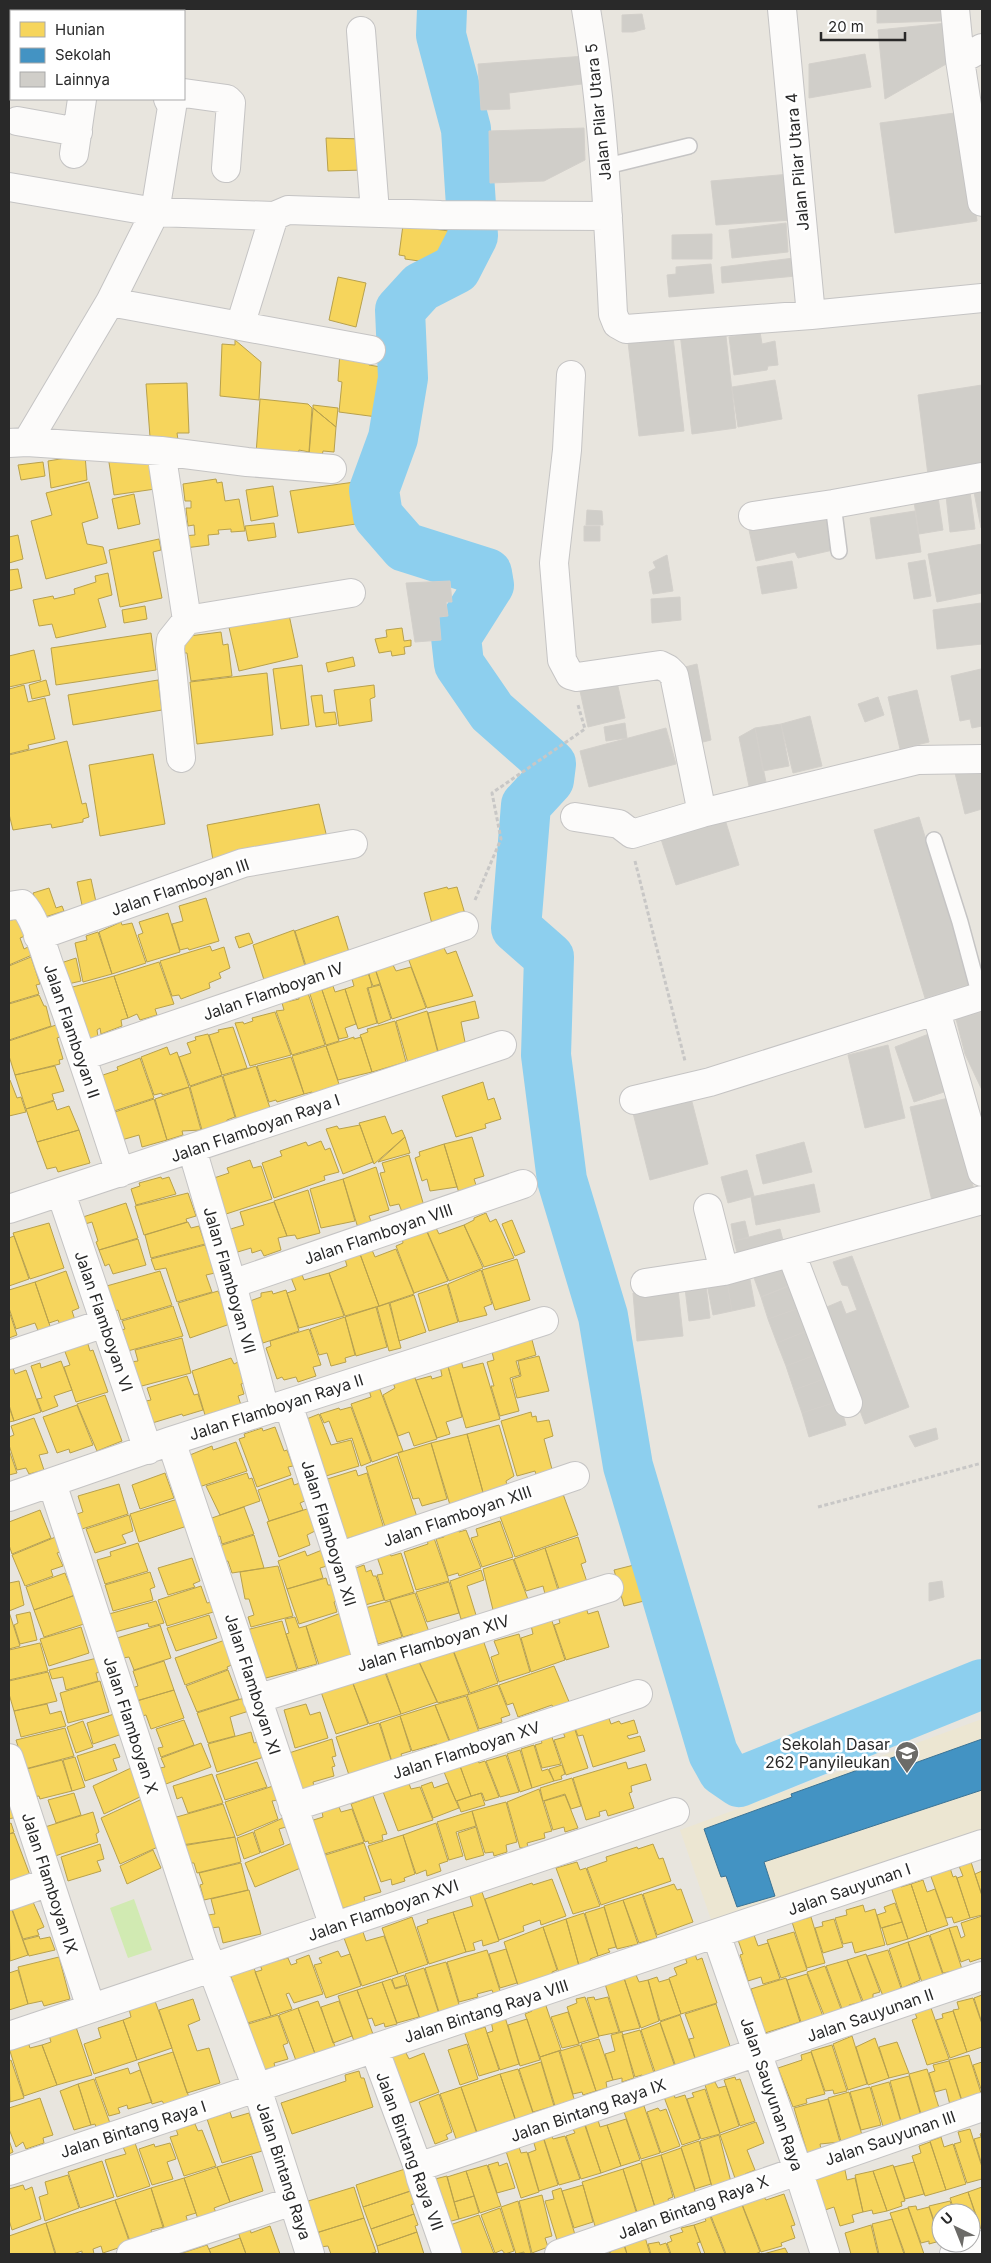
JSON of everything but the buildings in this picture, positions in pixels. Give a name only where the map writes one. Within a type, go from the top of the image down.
[{"type":"street","name":"Jalan Pilar Utara 5","points":[[586,9],[593,50],[608,216],[613,314],[617,324],[626,329],[811,316]]},
{"type":"street","name":"Jalan Pilar Utara 4","points":[[782,9],[811,316]]},
{"type":"street","points":[[955,9],[959,34],[971,54],[982,202]]},
{"type":"street","points":[[361,31],[374,212]]},
{"type":"street","points":[[185,93],[227,99],[231,103],[226,168]]},
{"type":"street","points":[[17,122],[76,143],[82,100]]},
{"type":"street","points":[[168,100],[172,107],[155,212],[110,302],[18,442],[161,451],[247,462],[332,469]]},
{"type":"street","points":[[9,187],[155,212],[274,216],[288,210],[608,216]]},
{"type":"street","points":[[240,326],[274,216]]},
{"type":"street","points":[[811,316],[982,298]]},
{"type":"street","points":[[110,302],[372,350]]},
{"type":"street","points":[[571,375],[568,450],[554,563],[562,660],[570,675],[585,677],[660,665],[674,675],[702,814]]},
{"type":"street","points":[[161,451],[187,620]]},
{"type":"street","points":[[754,516],[982,477]]},
{"type":"street","points":[[180,758],[170,649],[171,640],[187,620],[350,593]]},
{"type":"street","points":[[576,817],[619,824],[632,834],[702,814],[918,760],[982,759]]},
{"type":"street","name":"Jalan Flamboyan III","points":[[38,936],[243,863],[353,844]]},
{"type":"street","name":"Jalan Flamboyan II","points":[[9,906],[22,904],[27,909],[83,1056],[120,1173]]},
{"type":"street","name":"Jalan Flamboyan IV","points":[[83,1056],[464,926]]},
{"type":"street","points":[[634,1100],[710,1082],[981,996]]},
{"type":"street","points":[[936,1011],[974,1108],[982,1172]]},
{"type":"street","name":"Jalan Flamboyan Raya I","points":[[9,1209],[502,1045]]},
{"type":"street","name":"Jalan Flamboyan VII","points":[[192,1149],[232,1284],[277,1407]]},
{"type":"street","name":"Jalan Flamboyan VIII","points":[[232,1284],[523,1184]]},
{"type":"street","name":"Jalan Flamboyan VI","points":[[61,1193],[105,1324],[160,1445]]},
{"type":"street","points":[[645,1283],[724,1271],[982,1200]]},
{"type":"street","points":[[708,1208],[724,1271]]},
{"type":"street","points":[[791,1253],[848,1403]]},
{"type":"street","name":"Jalan Flamboyan Raya II","points":[[9,1497],[160,1445],[544,1320]]},
{"type":"street","points":[[9,1355],[105,1324]]},
{"type":"street","name":"Jalan Flamboyan XII","points":[[277,1407],[338,1557],[368,1663]]},
{"type":"street","name":"Jalan Flamboyan XI","points":[[160,1445],[258,1698],[334,1927]]},
{"type":"street","name":"Jalan Flamboyan XIII","points":[[338,1557],[575,1476]]},
{"type":"street","name":"Jalan Flamboyan X","points":[[52,1483],[211,1968],[257,2088]]},
{"type":"street","name":"Jalan Flamboyan XIV","points":[[258,1698],[609,1588]]},
{"type":"street","name":"Jalan Flamboyan XV","points":[[294,1807],[638,1694]]},
{"type":"street","name":"Jalan Flamboyan IX","points":[[9,1761],[91,2008]]},
{"type":"street","name":"Jalan Flamboyan XVI","points":[[9,2036],[674,1812]]},
{"type":"street","name":"Jalan Sauyunan I","points":[[716,1934],[982,1844]]},
{"type":"street","points":[[9,1896],[49,1882]]},
{"type":"street","name":"Jalan Bintang Raya VIII","points":[[257,2088],[716,1934]]},
{"type":"street","name":"Jalan Sauyunan Raya","points":[[716,1934],[798,2170],[825,2254]]},
{"type":"street","name":"Jalan Sauyunan II","points":[[758,2053],[982,1976]]},
{"type":"street","name":"Jalan Bintang Raya VII","points":[[374,2048],[418,2167],[447,2254]]},
{"type":"street","name":"Jalan Bintang Raya IX","points":[[418,2167],[758,2053]]},
{"type":"street","name":"Jalan Bintang Raya I","points":[[9,2171],[257,2088]]},
{"type":"street","name":"Jalan Bintang Raya","points":[[257,2088],[310,2254]]},
{"type":"street","name":"Jalan Sauyunan III","points":[[798,2170],[982,2107]]},
{"type":"street","name":"Jalan Bintang Raya X","points":[[559,2254],[798,2170]]},
{"type":"street","points":[[131,2254],[293,2201]]},
{"type":"street","points":[[954,2254],[982,2245]]},
{"type":"lane","points":[[603,167],[689,146]]},
{"type":"lane","points":[[833,504],[839,551]]},
{"type":"lane","points":[[934,840],[981,996]]},
{"type":"path","points":[[464,926],[501,839],[492,793],[585,729],[570,675]]},
{"type":"path","points":[[632,834],[629,840],[690,1086]]},
{"type":"path","points":[[818,1507],[982,1463]]},
{"type":"shaded area","name":"Sekolah Dasar 262 Panyileukan","points":[[982,1719],[982,1844],[716,1934],[680,1830]]},
{"type":"green space","points":[[134,1899],[152,1950],[128,1958],[110,1908]]},
{"type":"waterway","points":[[442,9],[441,35],[466,129],[473,236],[456,269],[421,287],[400,310],[403,378],[393,438],[374,490],[378,516],[405,547],[487,573],[489,585],[456,637],[459,664],[492,712],[551,764],[549,780],[526,805],[516,928],[549,957],[546,1055],[562,1180],[603,1316],[628,1466],[713,1753],[723,1771],[739,1782],[982,1684]]},
{"type":"place","name":"Sekolah Dasar 262 Panyileukan","points":[[907,1774]]}]
